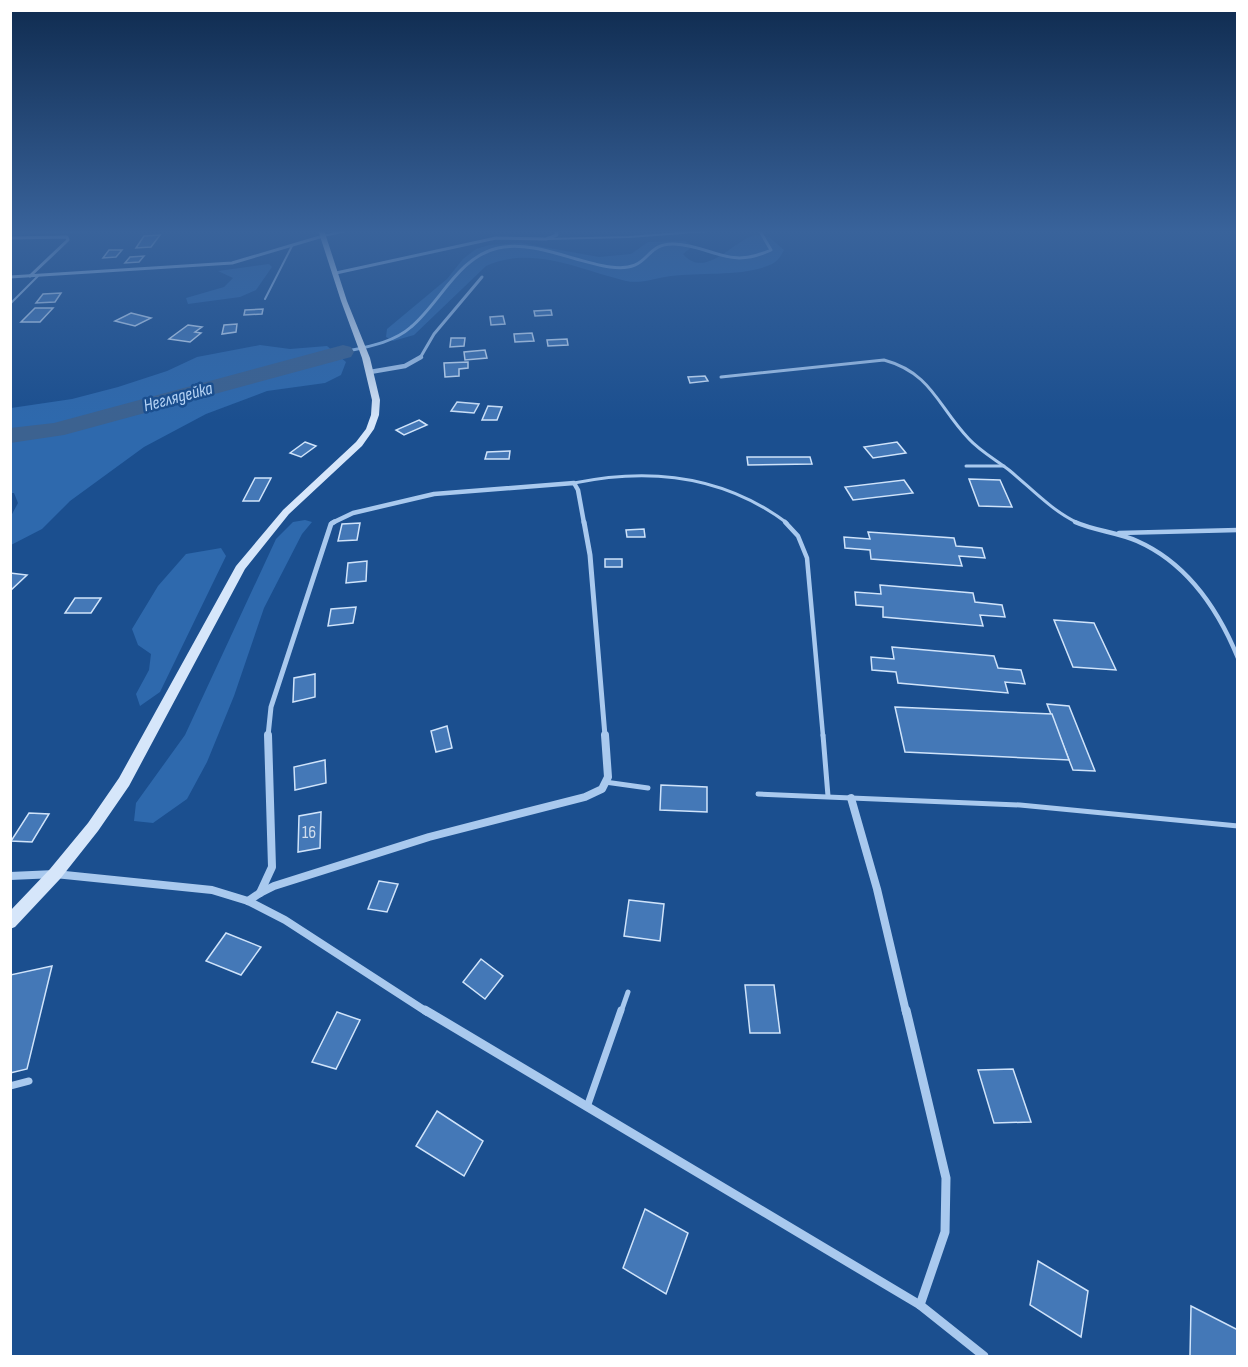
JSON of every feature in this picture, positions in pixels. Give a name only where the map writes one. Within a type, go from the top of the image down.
[{"type":"main road","points":[[10,922],[93,827],[124,782],[240,568],[286,512],[359,444],[370,429],[375,416],[376,400],[366,358],[343,294]]},
{"type":"street","points":[[370,372],[405,366],[420,358],[434,334],[468,294]]},
{"type":"street","points":[[248,901],[274,886],[429,837],[585,797],[602,789],[608,777],[590,555],[578,490],[574,483],[434,494],[353,513],[331,524],[271,707],[268,740],[272,867],[260,894]]},
{"type":"street","points":[[851,798],[877,889],[946,1178],[945,1232],[920,1305]]},
{"type":"street","points":[[10,876],[55,873],[212,890],[248,901],[285,920],[443,1022],[920,1305],[984,1356]]},
{"type":"lane","points":[[265,299],[268,294]]},
{"type":"lane","points":[[722,377],[884,360],[898,363],[915,372],[930,385],[971,442],[1072,520],[1139,541],[1168,558],[1185,573],[1229,635],[1238,658]]},
{"type":"lane","points":[[966,466],[1004,466]]},
{"type":"lane","points":[[574,483],[606,477],[680,477],[702,480],[774,514],[791,528],[801,541],[807,558],[828,796]]},
{"type":"lane","points":[[1117,533],[1238,530]]},
{"type":"lane","points":[[605,782],[648,788]]},
{"type":"lane","points":[[758,794],[1020,805],[1238,826]]},
{"type":"lane","points":[[587,1107],[628,992]]},
{"type":"lane","points":[[10,1086],[29,1081]]},
{"type":"shaded area","points":[[201,294],[247,294],[240,297],[188,304],[186,298]]},
{"type":"shaded area","points":[[429,294],[457,294],[414,335],[393,341],[386,337],[387,329]]},
{"type":"shaded area","points":[[260,345],[290,349],[327,346],[346,362],[341,375],[325,383],[267,391],[206,414],[144,447],[70,501],[42,529],[11,545],[11,516],[18,503],[14,493],[11,493],[11,408],[72,399],[167,371],[197,357]]},
{"type":"shaded area","points":[[305,520],[312,522],[302,534],[264,608],[234,696],[207,762],[187,799],[153,823],[134,821],[136,803],[185,735],[276,539],[293,522]]},
{"type":"shaded area","points":[[221,548],[226,556],[160,692],[140,706],[136,694],[149,670],[151,654],[138,645],[132,629],[158,586],[186,554]]},
{"type":"building","points":[[43,294],[60,294],[55,302],[36,303]]},
{"type":"building","points":[[35,308],[53,308],[40,322],[21,322]]},
{"type":"building","points":[[263,309],[262,314],[244,315],[245,310]]},
{"type":"building","points":[[551,310],[552,315],[535,316],[534,311]]},
{"type":"building","points":[[131,313],[151,318],[135,326],[115,321]]},
{"type":"building","points":[[503,316],[505,324],[491,325],[490,317]]},
{"type":"building","points":[[237,324],[236,332],[222,334],[224,325]]},
{"type":"building","points":[[188,325],[202,327],[195,332],[201,333],[190,342],[169,339]]},
{"type":"building","points":[[532,333],[534,341],[515,342],[514,334]]},
{"type":"building","points":[[451,338],[465,338],[464,346],[450,347]]},
{"type":"building","points":[[567,339],[568,345],[548,346],[547,340]]},
{"type":"building","points":[[485,350],[487,358],[465,360],[464,352]]},
{"type":"building","points":[[468,362],[468,368],[459,369],[459,376],[445,377],[444,363]]},
{"type":"building","points":[[705,376],[708,381],[690,383],[688,377]]},
{"type":"building","points":[[457,402],[479,404],[474,413],[451,411]]},
{"type":"building","points":[[488,406],[502,407],[497,420],[482,420]]},
{"type":"building","points":[[419,420],[427,425],[404,435],[396,430]]},
{"type":"building","points":[[305,442],[316,446],[301,457],[290,453]]},
{"type":"building","points":[[897,442],[906,453],[873,458],[864,447]]},
{"type":"building","points":[[510,451],[509,459],[485,459],[487,452]]},
{"type":"building","points":[[747,457],[810,457],[812,464],[748,465]]},
{"type":"building","points":[[255,478],[271,478],[259,501],[243,501]]},
{"type":"building","points":[[969,479],[1000,480],[1012,507],[979,506]]},
{"type":"building","points":[[904,480],[913,493],[853,500],[845,487]]},
{"type":"building","points":[[360,523],[357,540],[338,541],[342,524]]},
{"type":"building","points":[[644,529],[645,537],[627,537],[626,530]]},
{"type":"building","points":[[868,532],[954,538],[956,546],[982,548],[985,558],[959,556],[962,566],[871,559],[870,550],[845,548],[844,537],[870,539]]},
{"type":"building","points":[[605,559],[622,559],[622,567],[605,567]]},
{"type":"building","points":[[367,561],[366,581],[346,583],[348,563]]},
{"type":"building","points":[[10,573],[27,575],[10,591]]},
{"type":"building","points":[[880,585],[973,593],[975,602],[1002,605],[1005,617],[980,615],[983,626],[883,617],[883,607],[856,605],[855,592],[881,594]]},
{"type":"building","points":[[75,598],[101,598],[91,613],[65,613]]},
{"type":"building","points":[[356,607],[353,623],[328,626],[331,609]]},
{"type":"building","points":[[1054,620],[1094,623],[1116,670],[1073,667]]},
{"type":"building","points":[[892,647],[994,656],[998,668],[1021,670],[1025,684],[1005,682],[1008,693],[898,683],[896,672],[872,670],[871,657],[894,659]]},
{"type":"building","points":[[315,674],[315,697],[293,702],[294,678]]},
{"type":"building","points":[[1047,704],[1069,706],[1095,771],[1073,770]]},
{"type":"building","points":[[895,707],[1052,714],[1069,760],[905,752]]},
{"type":"building","points":[[447,726],[452,748],[436,752],[431,731]]},
{"type":"building","points":[[325,760],[326,783],[295,790],[294,767]]},
{"type":"building","points":[[661,785],[707,787],[707,812],[660,810]]},
{"type":"building","points":[[321,812],[320,848],[298,852],[299,816]]},
{"type":"building","points":[[29,813],[49,814],[32,842],[11,841]]},
{"type":"building","points":[[379,881],[398,884],[387,912],[368,909]]},
{"type":"building","points":[[629,900],[664,904],[660,941],[624,936]]},
{"type":"building","points":[[226,933],[261,947],[241,975],[206,961]]},
{"type":"building","points":[[481,959],[503,976],[485,999],[463,982]]},
{"type":"building","points":[[52,966],[27,1069],[10,1073],[10,975]]},
{"type":"building","points":[[745,985],[774,985],[780,1033],[750,1033]]},
{"type":"building","points":[[337,1012],[360,1020],[336,1069],[312,1062]]},
{"type":"building","points":[[1013,1069],[1031,1122],[994,1123],[978,1070]]},
{"type":"building","points":[[437,1111],[483,1141],[464,1176],[416,1146]]},
{"type":"building","points":[[645,1209],[688,1233],[666,1294],[623,1268]]},
{"type":"building","points":[[1038,1261],[1088,1291],[1081,1337],[1030,1305]]},
{"type":"building","points":[[1191,1306],[1238,1330],[1238,1356],[1190,1356]]},
{"type":"waterway","points":[[343,352],[379,344],[396,337],[411,327],[440,294]]},
{"type":"waterway","name":"Неглядейка","points":[[10,436],[55,430],[343,352]]}]
